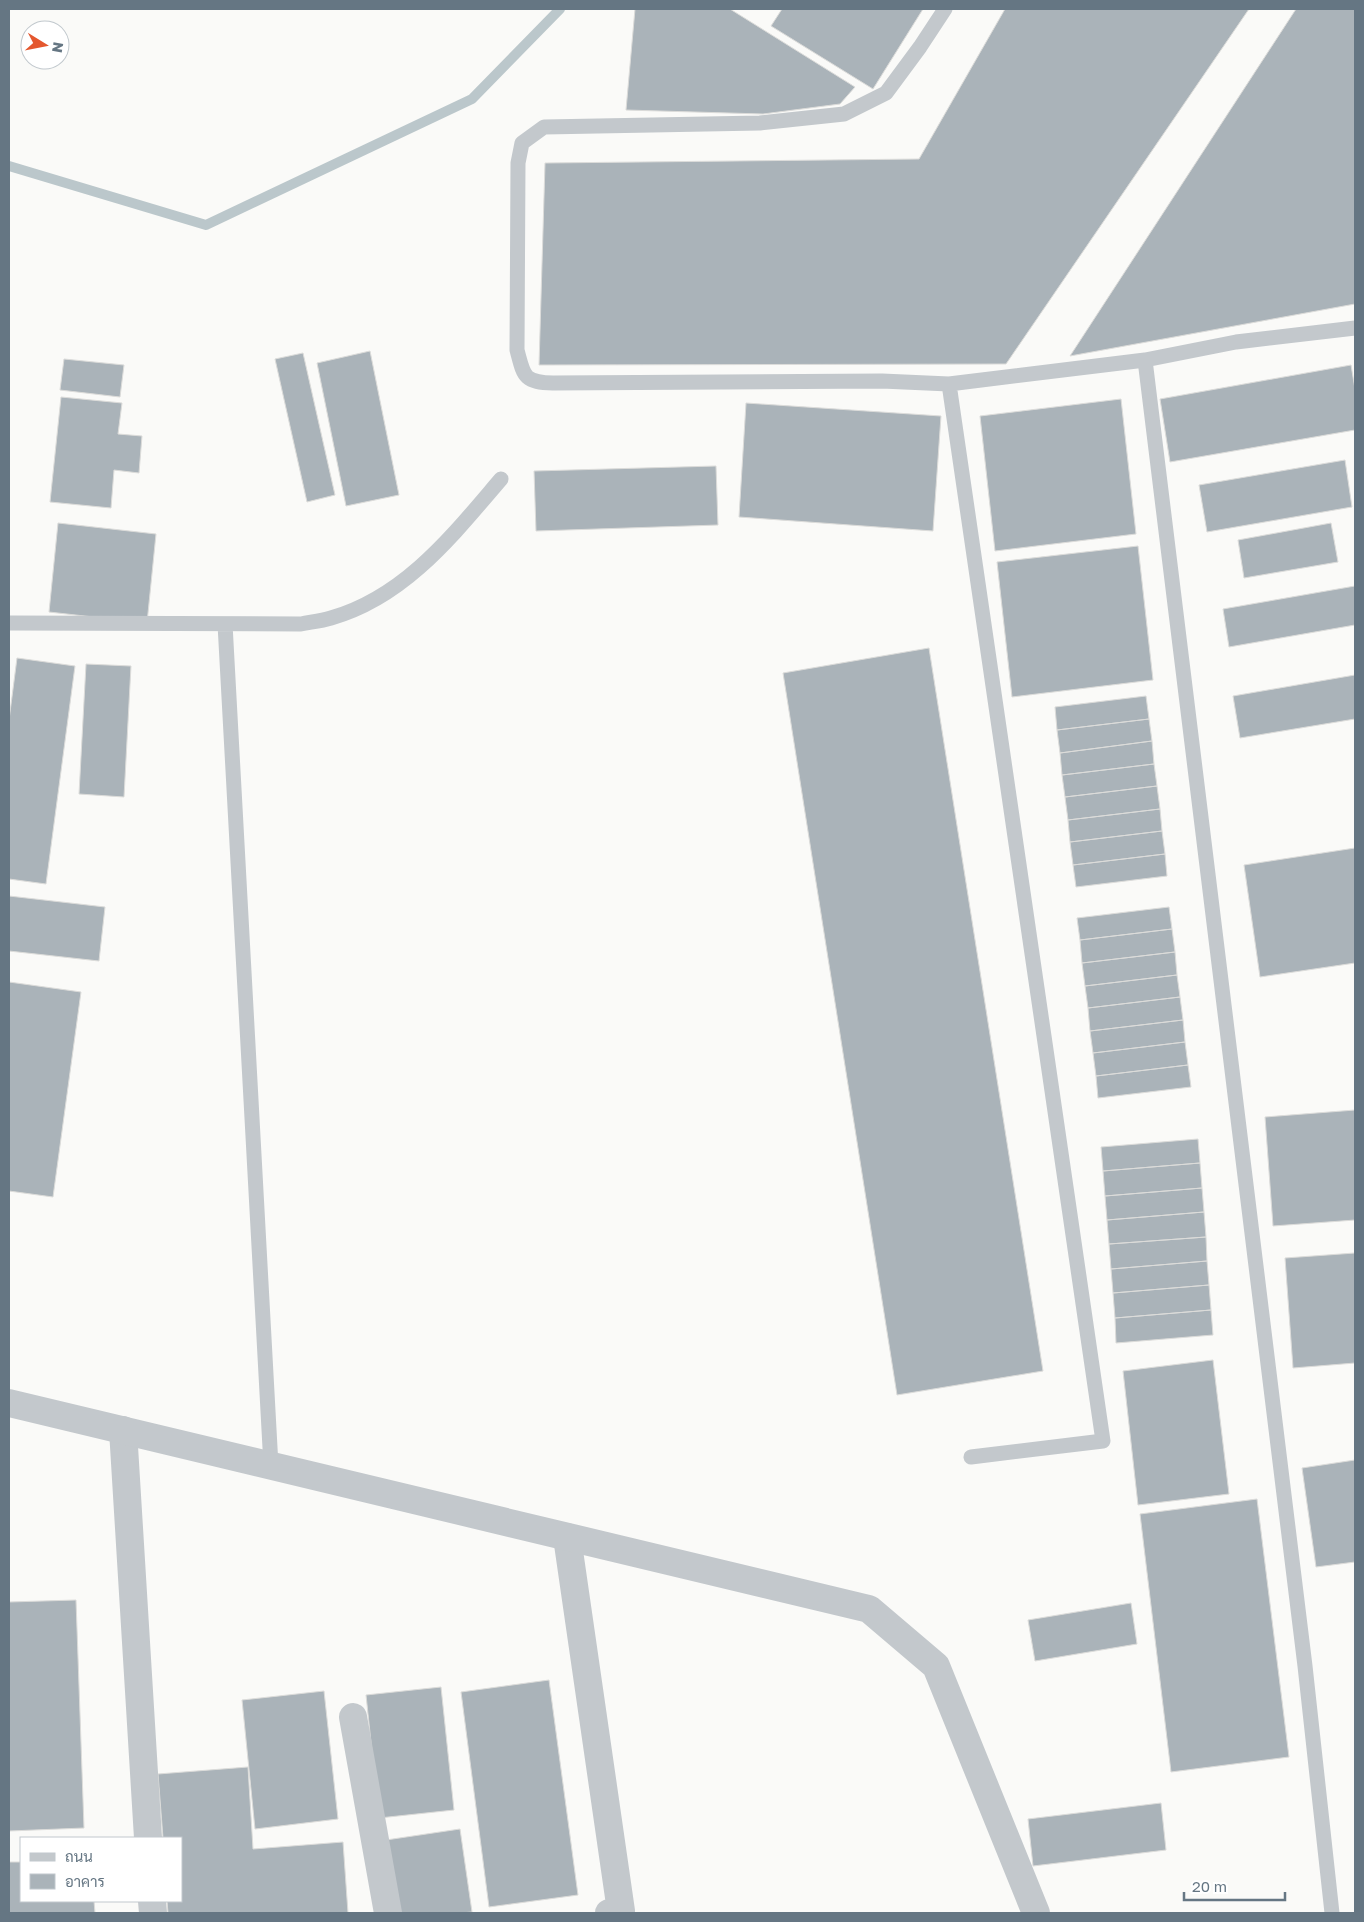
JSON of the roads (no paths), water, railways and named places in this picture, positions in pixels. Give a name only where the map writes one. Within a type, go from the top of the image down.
[{"type":"street","points":[[9,1403],[869,1609],[936,1666],[1036,1913]]},
{"type":"street","points":[[123,1430],[148,1837]]},
{"type":"street","points":[[567,1538],[621,1911],[609,1913]]},
{"type":"street","points":[[353,1717],[388,1913]]},
{"type":"lane","points":[[944,9],[920,47],[886,93],[844,114],[760,123],[544,127],[522,143],[518,163],[516,350],[523,373],[535,382],[882,381],[950,384],[1146,360],[1236,342],[1355,328]]},
{"type":"lane","points":[[1146,360],[1305,1666],[1332,1913]]},
{"type":"lane","points":[[950,384],[1102,1441],[971,1457]]},
{"type":"lane","points":[[9,624],[301,624],[331,618],[368,603],[393,589],[425,563],[447,542],[501,479]]},
{"type":"lane","points":[[225,624],[272,1466]]},
{"type":"waterway","points":[[9,166],[206,225],[472,99],[560,9]]}]
